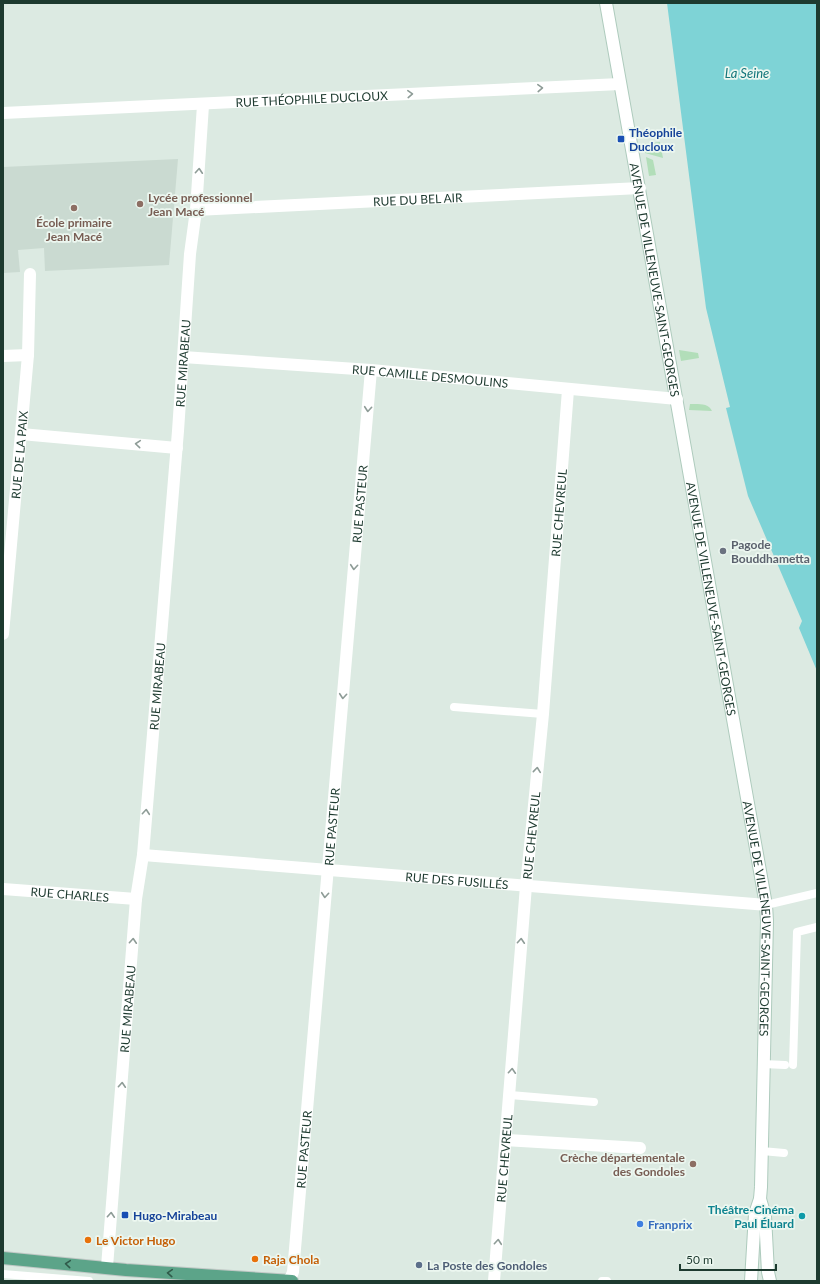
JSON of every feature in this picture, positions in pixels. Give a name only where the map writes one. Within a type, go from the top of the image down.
[{"type":"main road","points":[[3,1258],[126,1270],[292,1281]]},
{"type":"street","name":"AVENUE DE VILLENEUVE-SAINT-GEORGES","points":[[606,3],[640,188],[766,906],[767,922],[760,1199],[755,1214],[751,1281]]},
{"type":"street","name":"RUE THÉOPHILE DUCLOUX","points":[[3,113],[203,105],[620,84]]},
{"type":"street","name":"RUE MIRABEAU","points":[[107,1267],[136,899],[143,855],[177,448],[190,254],[196,210],[203,105]]},
{"type":"street","name":"RUE DU BEL AIR","points":[[196,210],[640,188]]},
{"type":"street","name":"RUE DE LA PAIX","points":[[3,634],[28,355],[30,274]]},
{"type":"street","points":[[3,356],[28,355]]},
{"type":"street","name":"RUE CAMILLE DESMOULINS","points":[[184,357],[371,370],[677,400]]},
{"type":"street","name":"RUE PASTEUR","points":[[287,1281],[291,1278],[293,1272],[371,370]]},
{"type":"street","name":"RUE CHEVREUL","points":[[494,1281],[526,886],[543,714],[568,390]]},
{"type":"street","points":[[21,434],[177,448]]},
{"type":"street","name":"RUE DES FUSILLÉS","points":[[143,855],[766,906]]},
{"type":"street","name":"RUE CHARLES","points":[[3,888],[136,899]]},
{"type":"street","points":[[506,1140],[640,1148]]},
{"type":"street","name":"AVENUE DE VILLENEUVE-SAINT-GEORGES","points":[[760,1199],[765,1216],[768,1272],[770,1281]]},
{"type":"lane","points":[[454,707],[543,714]]},
{"type":"lane","name":"RUE DES FUSILLÉS","points":[[766,906],[817,893]]},
{"type":"lane","points":[[764,1064],[789,1065],[797,932],[817,927]]},
{"type":"lane","points":[[510,1095],[594,1102]]},
{"type":"lane","points":[[761,1151],[784,1152]]},
{"type":"lane","points":[[3,1274],[89,1281]]},
{"type":"lane","points":[[602,1281],[607,1281]]},
{"type":"shaded area","points":[[178,159],[169,265],[45,271],[44,248],[18,250],[20,272],[3,273],[3,167]]},
{"type":"green space","points":[[660,142],[663,158],[645,153],[643,144]]},
{"type":"green space","points":[[646,157],[653,160],[656,175],[649,176]]},
{"type":"green space","points":[[679,350],[698,353],[699,358],[681,361]]},
{"type":"green space","points":[[690,404],[706,405],[711,408],[712,411],[689,410]]},
{"type":"water","name":"La Seine","points":[[667,3],[817,3],[817,671],[799,628],[802,621],[748,496],[726,408],[730,407],[706,308]]},
{"type":"place","name":"Théophile Ducloux","points":[[621,139]]},
{"type":"place","name":"Lycée professionnel Jean Macé","points":[[140,204]]},
{"type":"place","name":"École primaire Jean Macé","points":[[74,208]]},
{"type":"place","name":"Pagode Bouddhametta","points":[[723,551]]},
{"type":"place","name":"Crèche départementale des Gondoles","points":[[693,1164]]},
{"type":"place","name":"Hugo-Mirabeau","points":[[125,1215]]},
{"type":"place","name":"Théâtre-Cinéma Paul Éluard","points":[[802,1216]]},
{"type":"place","name":"Franprix","points":[[640,1224]]},
{"type":"place","name":"Le Victor Hugo","points":[[88,1240]]},
{"type":"place","name":"Raja Chola","points":[[255,1259]]},
{"type":"place","name":"La Poste des Gondoles","points":[[419,1265]]}]
